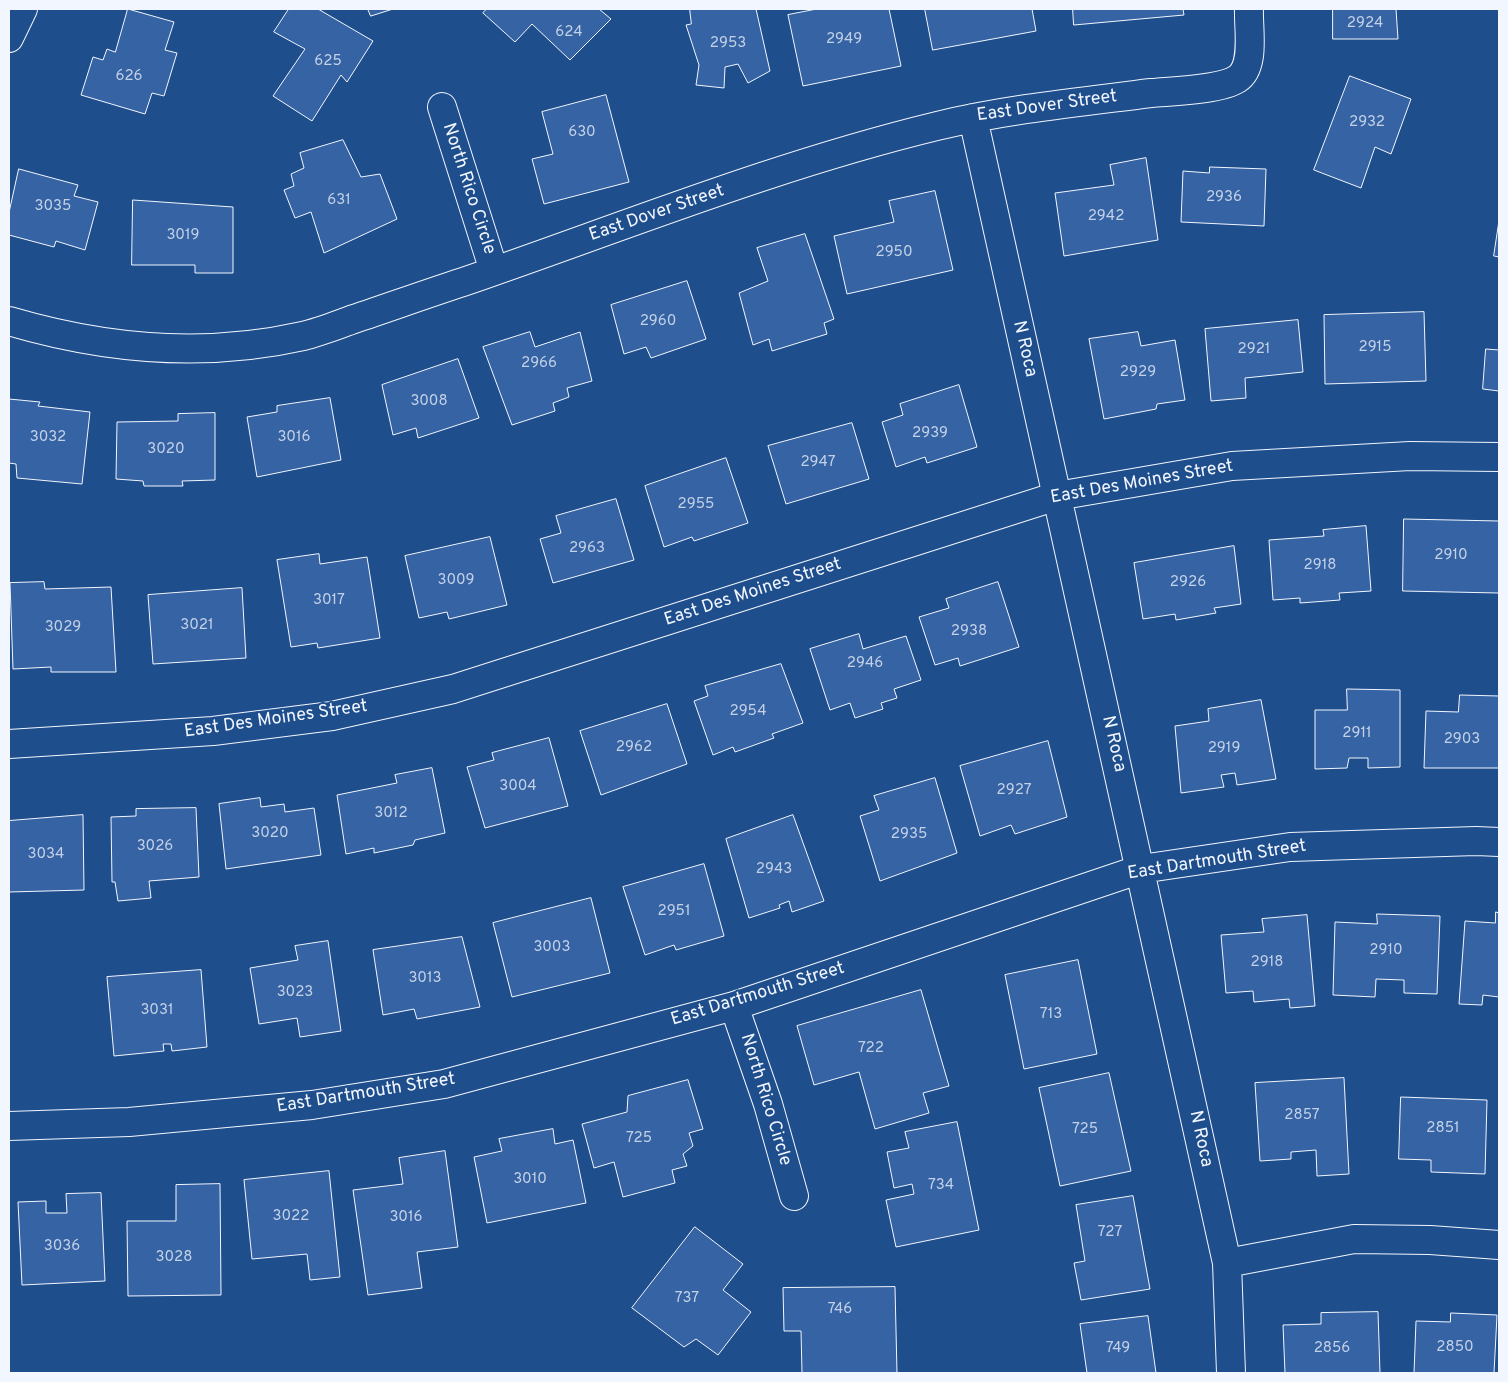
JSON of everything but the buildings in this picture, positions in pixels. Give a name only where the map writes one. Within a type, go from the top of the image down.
[{"type":"street","points":[[9,38],[23,9]]},
{"type":"street","name":"East Dover Street","points":[[9,321],[49,333],[123,346],[207,348],[304,336],[788,168],[890,138],[973,118],[1065,104],[1208,87],[1231,82],[1241,78],[1247,67],[1249,9]]},
{"type":"street","name":"North Rico Circle","points":[[442,107],[494,271]]},
{"type":"street","name":"N Roca","points":[[973,118],[1141,869],[1226,1263],[1231,1373]]},
{"type":"street","name":"East Des Moines Street","points":[[9,744],[213,731],[332,716],[452,689],[1057,496],[1232,466],[1410,456],[1499,457]]},
{"type":"street","name":"East Dartmouth Street","points":[[9,1126],[129,1122],[303,1106],[444,1084],[734,1006],[1141,869],[1290,846],[1499,842]]},
{"type":"street","name":"North Rico Circle","points":[[734,1006],[768,1104],[794,1196]]},
{"type":"street","points":[[1226,1263],[1354,1239],[1430,1240],[1499,1245]]}]
